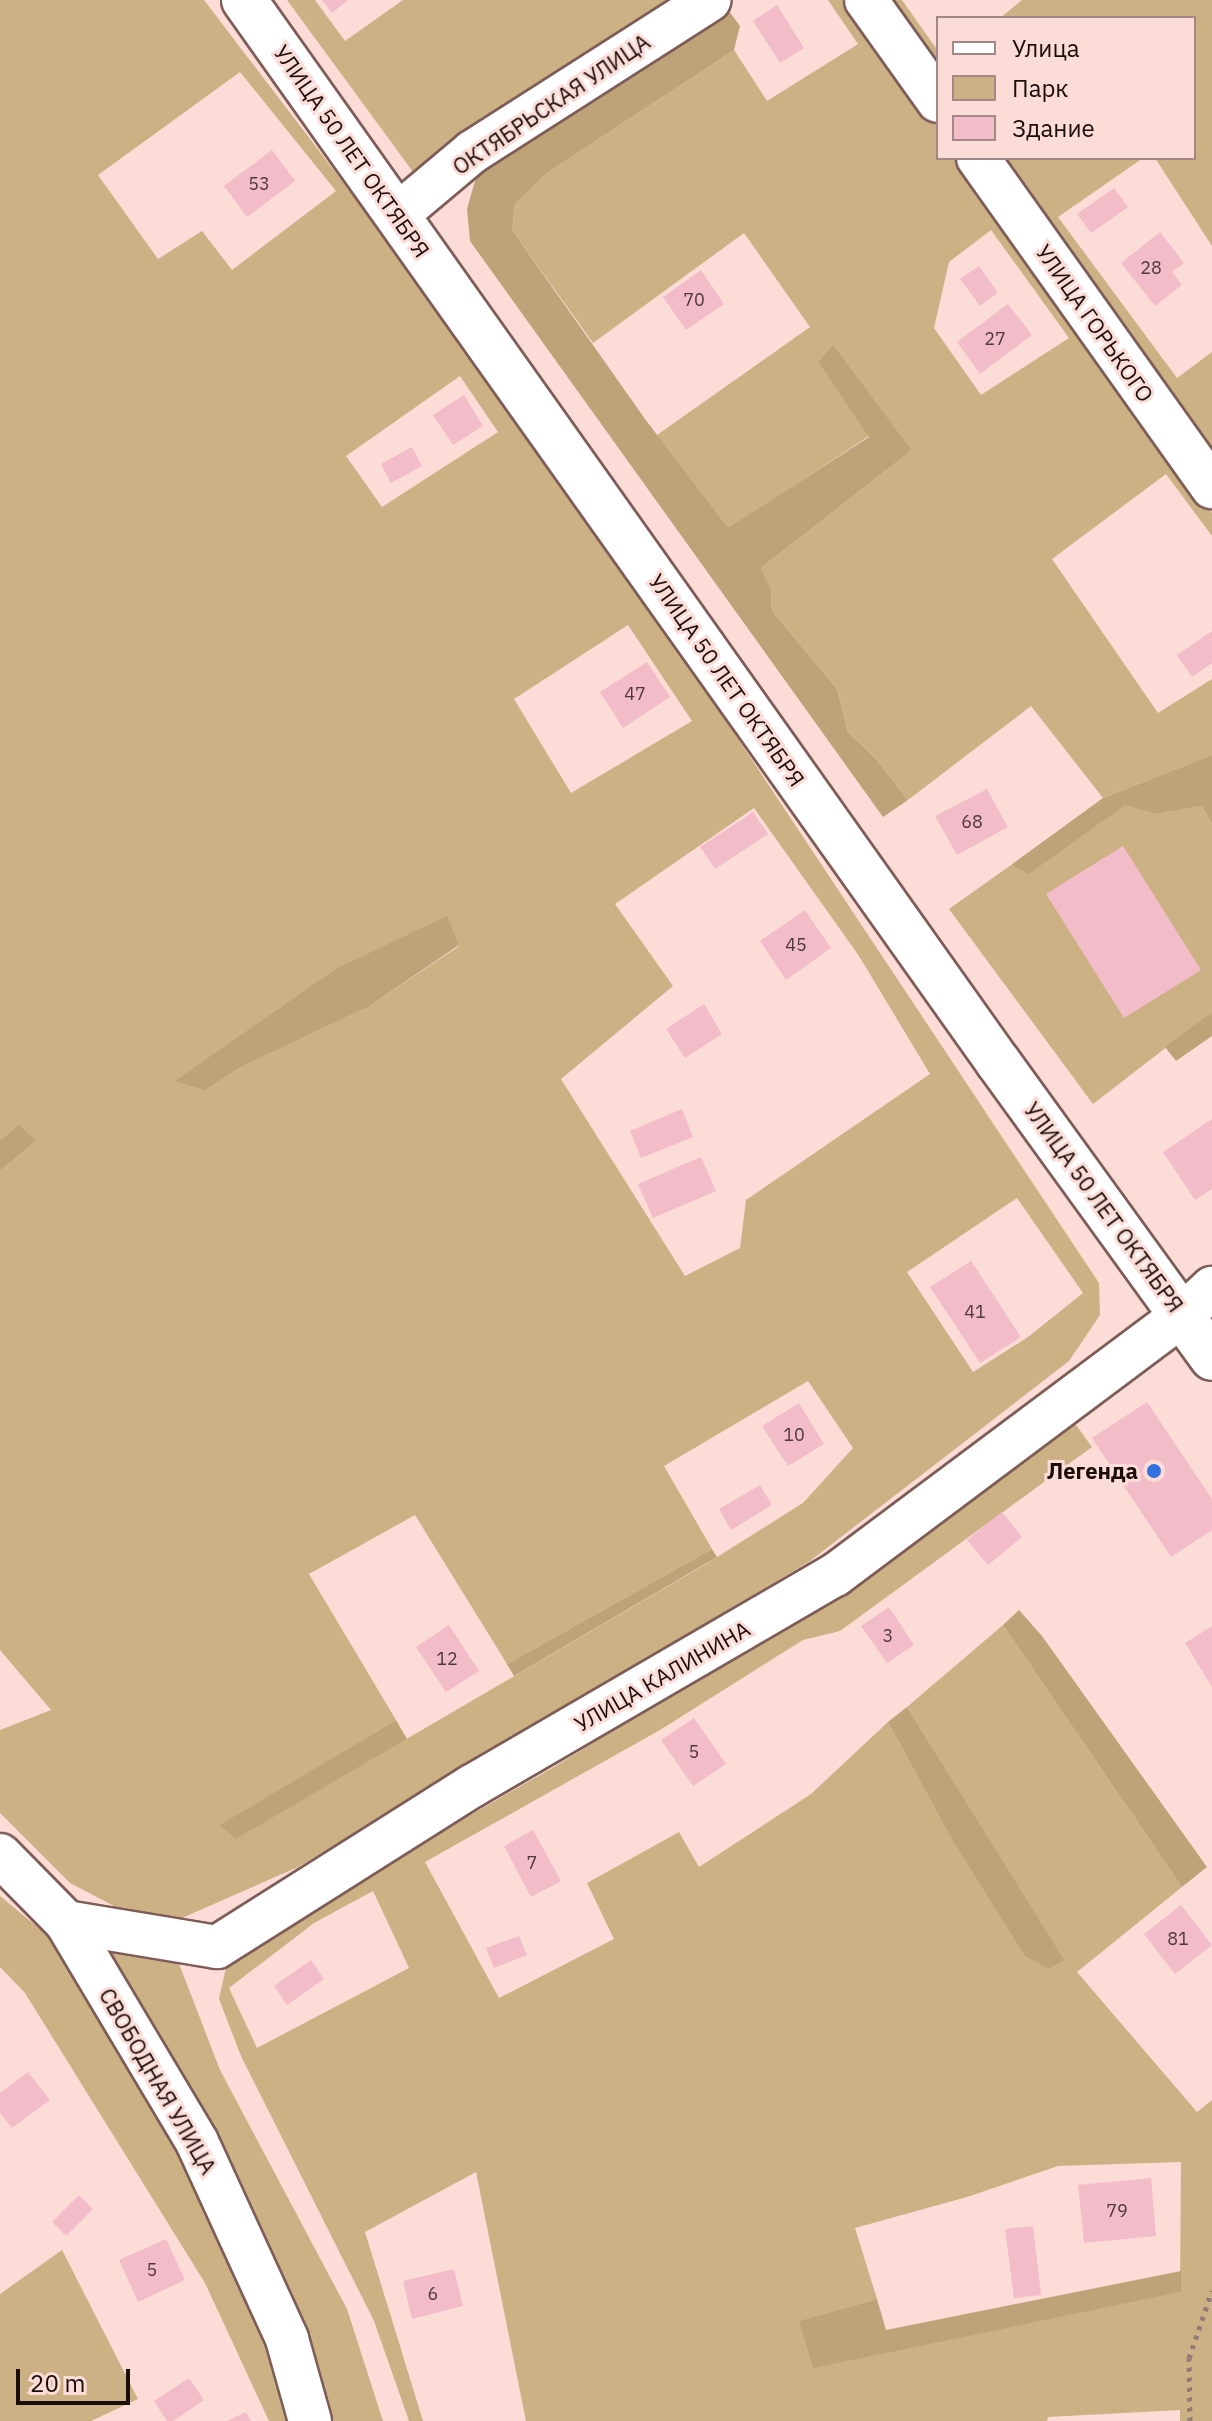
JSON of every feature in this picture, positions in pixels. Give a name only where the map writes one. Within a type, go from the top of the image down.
[{"type":"main road","name":"УЛИЦА 50 ЛЕТ ОКТЯБРЯ","points":[[244,0],[979,1036],[1198,1302],[1212,1358]]},
{"type":"street","name":"ОКТЯБРЬСКАЯ УЛИЦА","points":[[397,215],[472,152],[710,0]]},
{"type":"street","points":[[866,0],[936,98]]},
{"type":"street","name":"УЛИЦА ГОРЬКОГО","points":[[979,160],[1212,487]]},
{"type":"street","name":"УЛИЦА КАЛИНИНА","points":[[66,1922],[217,1947],[472,1786],[835,1575],[1198,1302]]},
{"type":"street","name":"СВОБОДНАЯ УЛИЦА","points":[[0,1855],[66,1922],[197,2142],[287,2339],[310,2421]]},
{"type":"path","points":[[1190,2421],[1189,2358],[1212,2291]]},
{"type":"green space","points":[[0,0],[204,0],[352,194],[699,680],[1099,1283],[1100,1315],[1069,1361],[810,1561],[298,1867],[182,1918],[135,1917],[70,1883],[0,1813],[0,1730],[51,1710],[0,1650],[0,1171],[34,1141],[19,1124],[0,1140]],"holes":[[[240,72],[336,191],[232,270],[202,231],[158,259],[98,175]],[[460,376],[498,432],[382,507],[346,456]],[[628,625],[692,721],[571,793],[514,699]],[[754,808],[859,956],[930,1074],[746,1200],[740,1248],[685,1276],[561,1079],[673,986],[615,904]],[[447,917],[459,946],[368,1007],[237,1069],[176,1081],[335,969]],[[1017,1198],[1083,1293],[1028,1337],[973,1372],[907,1272]],[[808,1381],[853,1448],[803,1503],[706,1564],[237,1838],[221,1825],[396,1720],[309,1574],[415,1515],[507,1664],[712,1549],[664,1466]]]},
{"type":"green space","points":[[287,0],[315,0],[345,41],[403,0],[693,0],[416,176]]},
{"type":"green space","points":[[828,0],[856,0],[936,116],[936,160],[966,160],[1212,513],[1212,536],[1166,474],[1052,559],[1158,713],[1212,679],[1212,755],[1103,798],[1031,706],[908,800],[876,759],[848,732],[837,689],[772,611],[771,589],[761,568],[912,450],[833,346],[818,362],[869,436],[728,529],[657,435],[810,327],[744,233],[593,343],[512,230],[515,204],[547,173],[734,50],[767,101],[858,44]],"holes":[[[991,230],[1069,338],[981,395],[934,328],[949,262]]]},
{"type":"green space","points":[[878,0],[902,0],[936,48],[936,78]]},
{"type":"green space","points":[[1022,0],[1212,0],[1212,246],[1156,160],[1196,160],[1196,16],[1002,16]]},
{"type":"green space","points":[[996,160],[1140,160],[1058,217],[1177,378],[1212,352],[1212,475]]},
{"type":"green space","points":[[1125,804],[1157,814],[1202,806],[1212,824],[1212,1012],[1093,1104],[949,909],[1011,865],[1029,873]]},
{"type":"green space","points":[[1073,1421],[1092,1447],[840,1631],[803,1640],[660,1730],[425,1862],[499,1998],[614,1939],[587,1883],[679,1832],[699,1867],[811,1794],[888,1722],[947,1831],[1049,1969],[1063,1960],[907,1707],[1003,1625],[1182,1887],[1077,1972],[1197,2112],[1212,2100],[1212,2421],[1180,2421],[1180,2410],[1048,2417],[1047,2421],[526,2421],[476,2172],[365,2232],[423,2421],[409,2421],[374,2321],[241,2056],[219,1999],[226,1967],[259,1936],[554,1767],[852,1583]],"holes":[[[373,1891],[409,1968],[257,2048],[229,1988],[314,1923]],[[1181,2162],[1180,2292],[813,2367],[800,2321],[877,2299],[855,2228],[967,2197],[1058,2166]]]},
{"type":"green space","points":[[0,1896],[58,1944],[195,2157],[298,2421],[269,2421],[205,2283],[25,1993],[0,1967]]},
{"type":"green space","points":[[82,1934],[178,1961],[220,2070],[347,2309],[383,2421],[322,2421]]},
{"type":"green space","points":[[62,2250],[138,2399],[91,2421],[0,2421],[0,2294]]},
{"type":"shaded area","points":[[726,7],[740,26],[734,50],[547,173],[515,204],[512,230],[645,419],[728,528],[869,437],[818,362],[833,345],[912,450],[761,568],[771,589],[772,611],[837,689],[848,732],[876,759],[908,800],[883,817],[470,241],[467,209],[477,174]]},
{"type":"shaded area","points":[[1212,755],[1212,824],[1202,806],[1157,814],[1125,805],[1029,874],[1011,865],[1103,798]]},
{"type":"shaded area","points":[[447,916],[459,945],[368,1007],[237,1069],[205,1090],[175,1081],[335,969]]},
{"type":"shaded area","points":[[1212,1012],[1212,1036],[1176,1061],[1165,1047]]},
{"type":"shaded area","points":[[19,1124],[35,1141],[0,1171],[0,1140]]},
{"type":"shaded area","points":[[712,1549],[717,1557],[514,1676],[507,1664]]},
{"type":"shaded area","points":[[1019,1610],[1042,1636],[1207,1867],[1182,1887],[1003,1625]]},
{"type":"shaded area","points":[[907,1707],[1064,1960],[1049,1969],[1025,1956],[947,1831],[888,1722]]},
{"type":"shaded area","points":[[396,1720],[407,1739],[236,1839],[220,1825]]},
{"type":"shaded area","points":[[1181,2271],[1181,2292],[813,2368],[799,2321],[877,2299],[886,2330]]},
{"type":"building","points":[[322,0],[348,0],[332,13]]},
{"type":"building","points":[[777,5],[804,48],[780,63],[753,21]]},
{"type":"building","points":[[272,150],[295,181],[247,217],[224,186]]},
{"type":"building","points":[[1114,188],[1128,207],[1091,233],[1077,214]]},
{"type":"building","points":[[1160,232],[1184,263],[1172,272],[1182,285],[1155,306],[1121,263]]},
{"type":"building","points":[[979,266],[998,293],[980,306],[960,279]]},
{"type":"building","points":[[701,270],[724,304],[686,330],[663,297]]},
{"type":"building","points":[[1008,304],[1032,335],[980,374],[957,342]]},
{"type":"building","points":[[464,395],[483,426],[453,445],[433,415]]},
{"type":"building","points":[[412,447],[422,466],[391,483],[381,464]]},
{"type":"building","points":[[1212,631],[1212,663],[1192,677],[1177,655]]},
{"type":"building","points":[[647,662],[670,697],[623,728],[600,692]]},
{"type":"building","points":[[987,789],[1008,827],[957,855],[935,816]]},
{"type":"building","points":[[753,812],[768,834],[715,869],[700,847]]},
{"type":"building","points":[[1123,846],[1201,970],[1124,1018],[1046,894]]},
{"type":"building","points":[[805,910],[831,948],[786,980],[760,941]]},
{"type":"building","points":[[704,1004],[722,1034],[685,1058],[666,1029]]},
{"type":"building","points":[[682,1109],[693,1137],[641,1158],[630,1131]]},
{"type":"building","points":[[1212,1119],[1212,1189],[1195,1200],[1163,1152]]},
{"type":"building","points":[[701,1157],[716,1191],[653,1218],[638,1184]]},
{"type":"building","points":[[971,1261],[1021,1337],[980,1363],[930,1287]]},
{"type":"building","name":"Легенда","points":[[1147,1402],[1212,1499],[1212,1530],[1171,1557],[1092,1438]]},
{"type":"building","points":[[799,1403],[824,1444],[788,1466],[762,1426]]},
{"type":"building","points":[[760,1485],[772,1505],[731,1530],[719,1509]]},
{"type":"building","points":[[1002,1512],[1022,1537],[988,1565],[967,1540]]},
{"type":"building","points":[[889,1607],[914,1645],[887,1663],[861,1626]]},
{"type":"building","points":[[449,1625],[479,1671],[446,1692],[416,1647]]},
{"type":"building","points":[[1212,1626],[1212,1687],[1185,1643]]},
{"type":"building","points":[[694,1718],[726,1764],[693,1786],[661,1740]]},
{"type":"building","points":[[533,1830],[561,1881],[531,1897],[504,1846]]},
{"type":"building","points":[[1181,1905],[1212,1945],[1175,1974],[1144,1934]]},
{"type":"building","points":[[519,1936],[527,1955],[494,1968],[486,1948]]},
{"type":"building","points":[[311,1960],[324,1979],[287,2005],[274,1986]]},
{"type":"building","points":[[28,2072],[50,2100],[12,2128],[0,2113],[0,2093]]},
{"type":"building","points":[[1151,2178],[1156,2236],[1084,2243],[1078,2185]]},
{"type":"building","points":[[79,2195],[93,2209],[66,2236],[52,2222]]},
{"type":"building","points":[[1033,2226],[1041,2295],[1014,2298],[1005,2229]]},
{"type":"building","points":[[166,2239],[185,2280],[138,2302],[119,2260]]},
{"type":"building","points":[[454,2269],[463,2306],[412,2319],[403,2281]]},
{"type":"building","points":[[189,2378],[204,2400],[173,2421],[167,2421],[154,2401]]},
{"type":"building","points":[[246,2412],[251,2421],[227,2421]]},
{"type":"place","name":"Легенда","points":[[1154,1471]]}]
